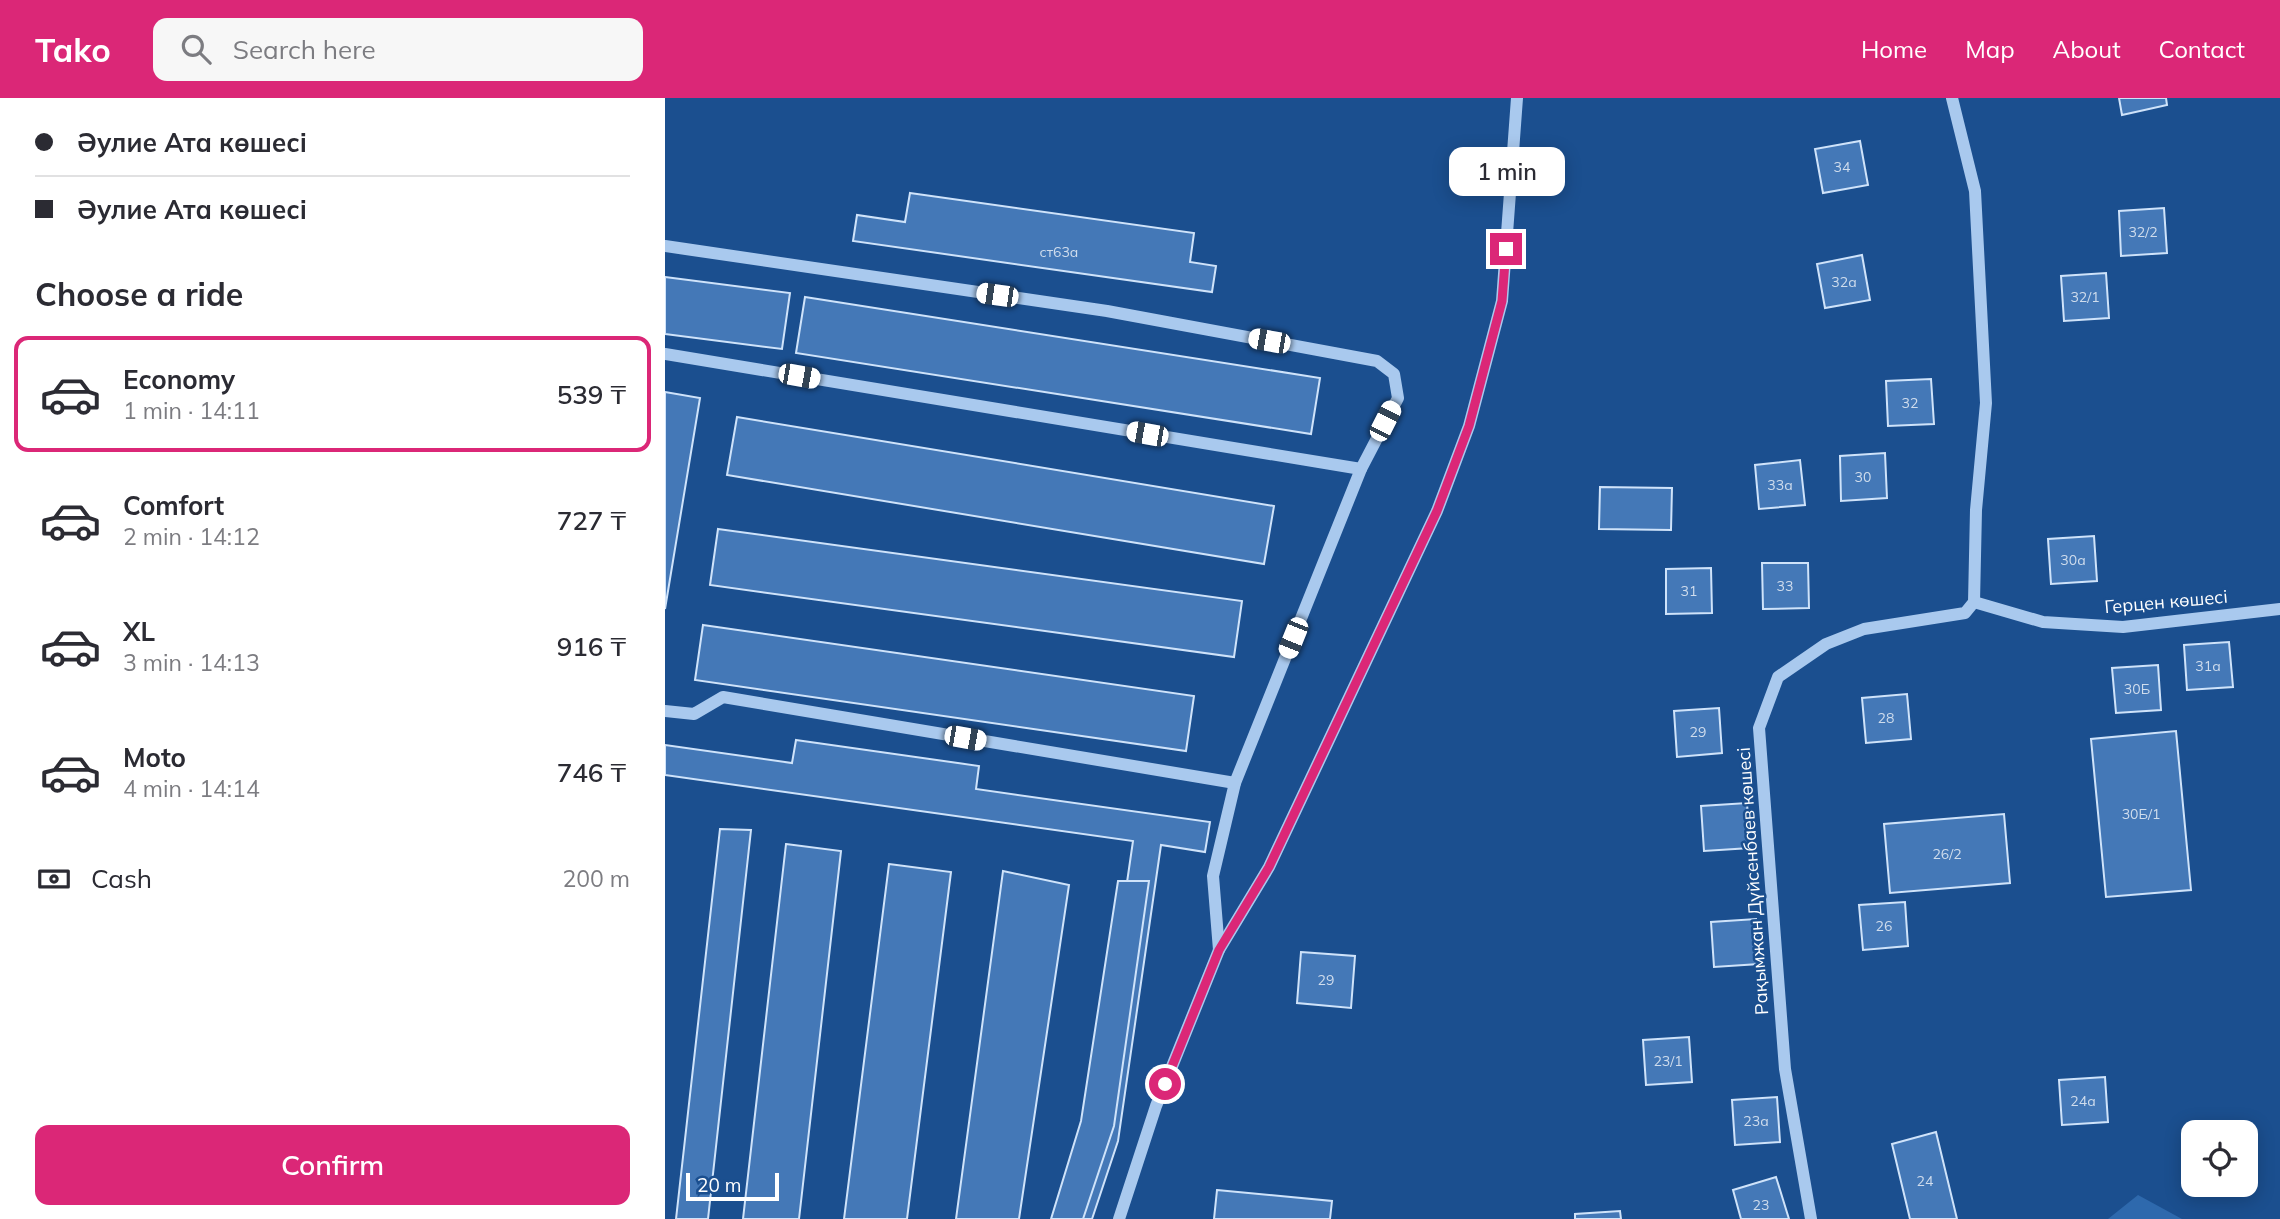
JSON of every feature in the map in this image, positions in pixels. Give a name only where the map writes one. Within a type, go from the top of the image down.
[{"type":"street","points":[[1119,1219],[1156,1106],[1219,950],[1269,867],[1437,511],[1469,426],[1502,301],[1517,98]]},
{"type":"street","points":[[1952,98],[1975,191],[1986,403],[1976,510],[1974,602]]},
{"type":"street","points":[[665,246],[1107,311],[1377,361],[1394,374],[1398,398],[1361,469],[1235,783],[1213,876],[1219,950]]},
{"type":"street","points":[[665,354],[1361,469]]},
{"type":"street","name":"Герцен көшесі","points":[[1974,602],[2043,622],[2123,627],[2280,609]]},
{"type":"street","name":"Рақымжан Дүйсенбаев көшесі","points":[[1811,1219],[1785,1069],[1759,728],[1778,677],[1826,643],[1864,629],[1965,613],[1974,602]]},
{"type":"street","points":[[665,711],[694,714],[723,697],[1235,783]]},
{"type":"shaded area","points":[[2138,1195],[2182,1219],[2108,1219]]},
{"type":"building","points":[[2119,98],[2166,98],[2167,105],[2122,115]]},
{"type":"building","points":[[1860,141],[1868,185],[1823,193],[1815,149]]},
{"type":"building","points":[[910,193],[1194,233],[1190,262],[1216,266],[1212,292],[853,241],[857,215],[905,222]]},
{"type":"building","points":[[2164,208],[2167,253],[2121,256],[2119,211]]},
{"type":"building","points":[[1862,255],[1870,300],[1825,308],[1817,264]]},
{"type":"building","points":[[2106,273],[2109,318],[2064,321],[2061,276]]},
{"type":"building","points":[[665,277],[790,293],[782,349],[665,334]]},
{"type":"building","points":[[805,297],[1320,378],[1311,434],[796,353]]},
{"type":"building","points":[[1931,379],[1934,424],[1888,426],[1886,381]]},
{"type":"building","points":[[665,392],[700,398],[665,609]]},
{"type":"building","points":[[737,417],[1274,506],[1264,564],[727,475]]},
{"type":"building","points":[[1885,453],[1887,498],[1841,501],[1840,456]]},
{"type":"building","points":[[1800,460],[1805,505],[1759,509],[1755,465]]},
{"type":"building","points":[[1600,487],[1672,488],[1671,530],[1599,529]]},
{"type":"building","points":[[718,529],[1242,601],[1234,657],[710,585]]},
{"type":"building","points":[[2094,536],[2097,581],[2051,584],[2048,539]]},
{"type":"building","points":[[1762,563],[1808,563],[1809,608],[1763,609]]},
{"type":"building","points":[[1711,568],[1712,613],[1666,614],[1666,569]]},
{"type":"building","points":[[703,625],[1194,696],[1186,751],[695,680]]},
{"type":"building","points":[[2229,642],[2233,687],[2187,690],[2184,645]]},
{"type":"building","points":[[2158,665],[2161,710],[2116,713],[2112,668]]},
{"type":"building","points":[[1907,694],[1911,739],[1866,743],[1862,698]]},
{"type":"building","points":[[1719,708],[1722,753],[1677,757],[1674,711]]},
{"type":"building","points":[[2176,731],[2191,890],[2106,897],[2091,739]]},
{"type":"building","points":[[796,740],[979,766],[976,789],[1210,822],[1205,852],[1161,845],[1118,1141],[1092,1219],[1063,1219],[1090,1137],[1133,841],[665,775],[665,745],[792,763]]},
{"type":"building","points":[[1747,803],[1750,848],[1704,851],[1701,806]]},
{"type":"building","points":[[2004,814],[2010,883],[1890,893],[1884,824]]},
{"type":"building","points":[[720,829],[751,830],[708,1219],[676,1219]]},
{"type":"building","points":[[786,844],[841,851],[799,1219],[743,1219]]},
{"type":"building","points":[[889,864],[951,872],[907,1219],[844,1219]]},
{"type":"building","points":[[1003,871],[1069,885],[1019,1219],[956,1219]]},
{"type":"building","points":[[1118,881],[1149,881],[1114,1126],[1083,1219],[1051,1219],[1081,1121]]},
{"type":"building","points":[[1905,902],[1908,946],[1863,950],[1859,905]]},
{"type":"building","points":[[1756,919],[1759,964],[1714,967],[1711,922]]},
{"type":"building","points":[[1301,952],[1355,956],[1351,1008],[1297,1003]]},
{"type":"building","points":[[1689,1037],[1692,1082],[1646,1085],[1643,1040]]},
{"type":"building","points":[[2105,1077],[2108,1122],[2062,1125],[2059,1080]]},
{"type":"building","points":[[1777,1097],[1780,1142],[1735,1145],[1732,1100]]},
{"type":"building","points":[[1936,1132],[1957,1219],[1910,1219],[1892,1144]]},
{"type":"building","points":[[1776,1177],[1789,1219],[1741,1219],[1733,1190]]},
{"type":"building","points":[[1217,1190],[1332,1201],[1330,1219],[1214,1219]]},
{"type":"building","points":[[1620,1211],[1621,1219],[1575,1219],[1575,1214]]},
{"type":"route","points":[[1165,1084],[1219,950],[1269,867],[1437,511],[1469,426],[1502,301],[1506,249]]}]
